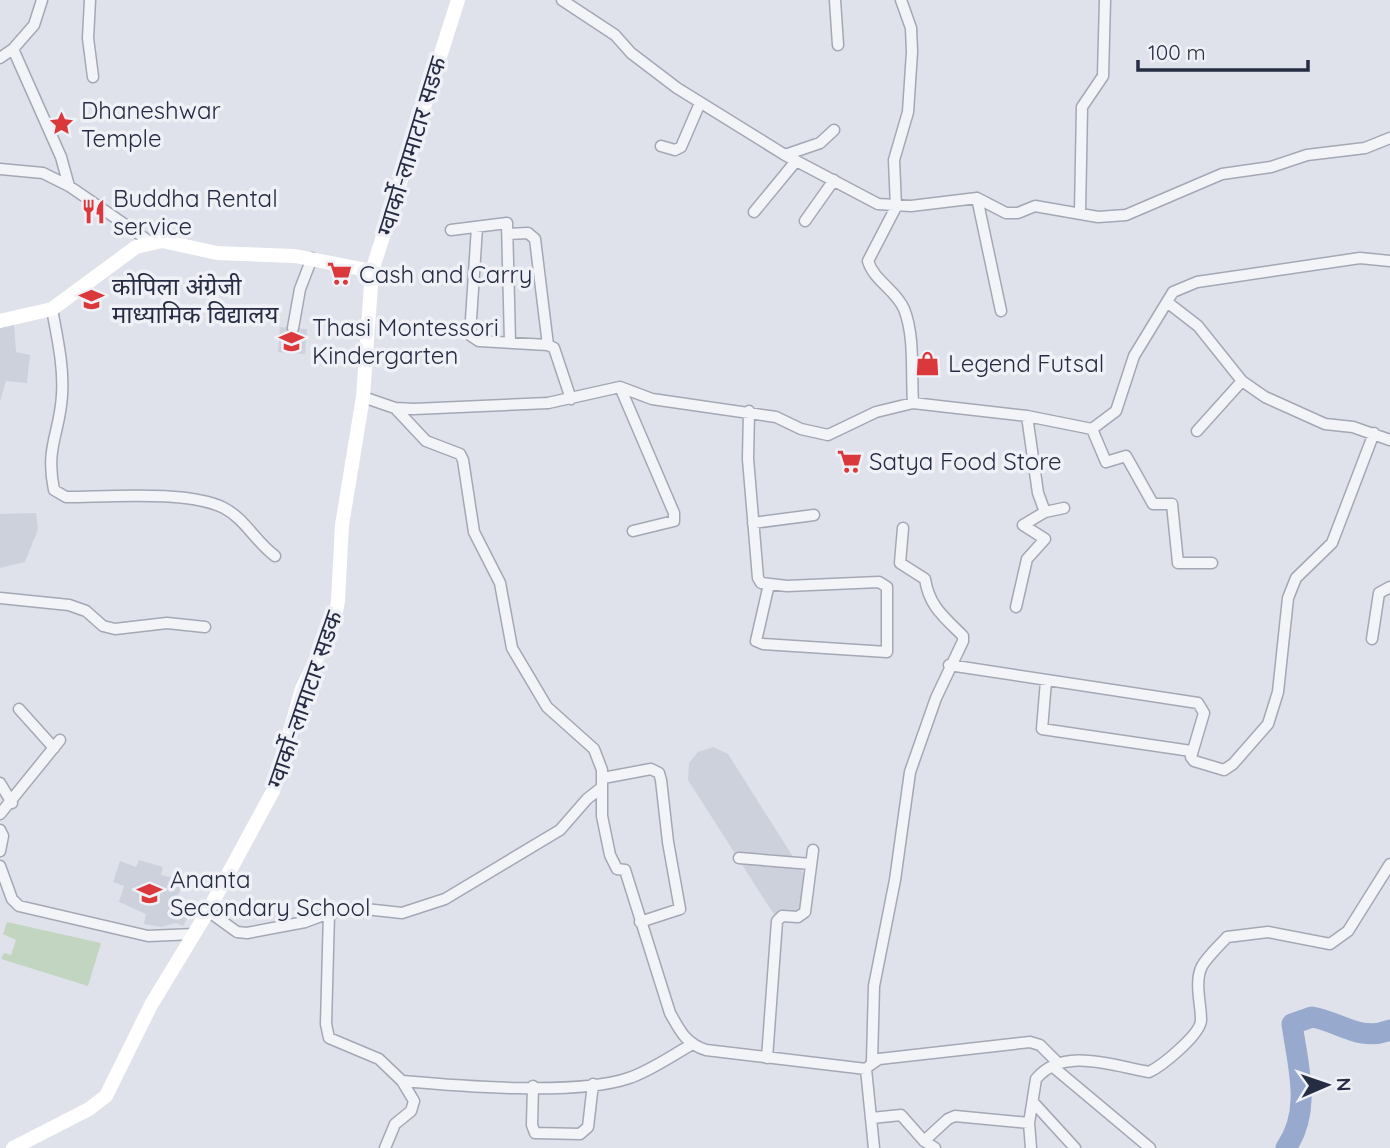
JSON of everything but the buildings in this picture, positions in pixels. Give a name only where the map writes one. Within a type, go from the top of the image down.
[{"type":"main road","name":"ग्वार्को-लामाटार सडक","points":[[13,1148],[89,1109],[106,1096],[151,1005],[208,911],[273,791],[302,689],[334,621],[342,525],[363,397],[372,271],[458,0]]},
{"type":"main road","points":[[0,321],[52,309],[149,241],[162,241],[231,255],[312,258],[372,271]]},
{"type":"street","points":[[0,58],[34,25],[41,0]]},
{"type":"street","points":[[90,0],[88,38],[93,77]]},
{"type":"street","points":[[562,0],[615,35],[631,53],[700,103],[866,200],[896,206],[977,198],[1006,213],[1018,213],[1035,206],[1098,217],[1126,215],[1222,174],[1271,167],[1307,155],[1365,148],[1390,138]]},
{"type":"street","points":[[835,0],[838,45]]},
{"type":"street","points":[[901,0],[911,28],[912,79],[908,112],[894,160],[896,206],[868,261],[871,272],[903,307],[908,324],[913,403]]},
{"type":"street","points":[[1080,213],[1082,107],[1103,76],[1105,0]]},
{"type":"street","points":[[12,49],[61,157],[69,186]]},
{"type":"street","points":[[661,146],[676,150],[681,147],[700,103]]},
{"type":"street","points":[[785,155],[820,143],[834,130]]},
{"type":"street","points":[[754,212],[796,161]]},
{"type":"street","points":[[0,169],[43,173],[69,186],[149,241]]},
{"type":"street","points":[[804,221],[834,180]]},
{"type":"street","points":[[977,198],[1001,311]]},
{"type":"street","points":[[452,230],[504,221],[508,223],[510,342]]},
{"type":"street","points":[[477,227],[470,335],[478,341],[548,345],[554,348],[571,399]]},
{"type":"street","points":[[508,234],[528,233],[535,239],[548,345]]},
{"type":"street","points":[[293,328],[300,289],[312,258]]},
{"type":"street","points":[[363,397],[395,408],[548,403],[620,387],[652,399],[776,417],[801,429],[828,435],[876,412],[913,403],[1027,416],[1092,429],[1116,411],[1134,356],[1173,292],[1197,282],[1360,258],[1390,261]]},
{"type":"street","points":[[1167,302],[1198,326],[1242,381],[1265,397],[1325,424],[1374,433],[1390,440]]},
{"type":"street","points":[[52,309],[62,376],[62,398],[51,439],[50,471],[54,491],[66,497],[176,498],[222,507],[241,520],[257,543],[275,556]]},
{"type":"street","points":[[1197,431],[1242,381]]},
{"type":"street","points":[[620,387],[674,513],[674,521],[632,531]]},
{"type":"street","points":[[395,408],[426,441],[460,454],[474,533],[500,583],[507,634],[516,659],[547,707],[594,750],[602,783],[602,816],[610,855],[617,869],[625,870],[670,1013],[691,1045]]},
{"type":"street","points":[[749,411],[758,578],[761,583],[769,584],[879,582],[887,587],[887,652],[764,644],[756,641],[769,584]]},
{"type":"street","points":[[1027,416],[1038,494],[1045,512]]},
{"type":"street","points":[[1092,429],[1105,462],[1126,456],[1153,504],[1172,504],[1178,563],[1212,563]]},
{"type":"street","points":[[949,665],[1198,702],[1203,713],[1191,751],[1194,761],[1224,770],[1233,764],[1268,724],[1278,692],[1288,598],[1296,578],[1332,543],[1374,433]]},
{"type":"street","points":[[1016,607],[1027,559],[1045,539],[1023,525],[1045,512],[1064,508]]},
{"type":"street","points":[[753,523],[814,515]]},
{"type":"street","points":[[874,1148],[869,1066],[874,986],[895,880],[910,772],[949,665],[963,636],[933,608],[925,579],[900,564],[903,528]]},
{"type":"street","points":[[1372,639],[1379,593],[1390,587]]},
{"type":"street","points":[[0,598],[69,605],[86,611],[103,626],[115,629],[167,624],[205,627]]},
{"type":"street","points":[[1046,681],[1042,729],[1191,751]]},
{"type":"street","points":[[0,814],[12,803],[57,744],[19,709]]},
{"type":"street","points":[[208,911],[237,932],[247,933],[305,922],[329,913],[356,908],[402,913],[445,899],[560,830],[602,783],[651,769],[659,773],[661,780],[667,842],[680,909],[640,922]]},
{"type":"street","points":[[0,783],[12,803]]},
{"type":"street","points":[[0,830],[3,836],[0,851]]},
{"type":"street","points":[[767,1058],[777,921],[782,916],[798,917],[805,912],[813,850]]},
{"type":"street","points":[[739,858],[811,864]]},
{"type":"street","points":[[1031,1148],[1029,1123],[1036,1079],[1055,1064],[1082,1060],[1149,1072],[1157,1069],[1197,1034],[1201,1022],[1198,998],[1201,967],[1227,937],[1268,932],[1330,944],[1348,931],[1390,864]]},
{"type":"street","points":[[0,866],[12,899],[19,906],[148,936],[194,934]]},
{"type":"street","points":[[329,913],[326,1024],[329,1038],[370,1053],[402,1081],[414,1107],[399,1118],[385,1148]]},
{"type":"street","points":[[402,1081],[533,1086],[593,1084],[630,1078],[691,1045],[767,1058],[869,1066],[1030,1042],[1040,1045],[1055,1064],[1150,1148]]},
{"type":"street","points":[[533,1086],[532,1125],[536,1133],[580,1134],[588,1127],[593,1084]]},
{"type":"street","points":[[1033,1102],[1075,1148]]},
{"type":"street","points":[[872,1118],[901,1115],[924,1141],[935,1148]]},
{"type":"street","points":[[924,1141],[948,1118],[955,1116],[1029,1123]]},
{"type":"shaded area","points":[[14,324],[16,352],[30,355],[27,383],[6,381],[0,401],[0,327]]},
{"type":"shaded area","name":"Thasi Montessori Kindergarten","points":[[280,327],[307,329],[305,354],[278,352]]},
{"type":"shaded area","points":[[36,513],[38,529],[25,562],[0,568],[0,514]]},
{"type":"shaded area","points":[[713,747],[728,754],[812,887],[811,901],[802,913],[779,917],[773,913],[688,780],[689,763],[698,752]]},
{"type":"shaded area","name":"Ananta Secondary School","points":[[139,860],[163,867],[161,875],[184,880],[176,901],[192,910],[183,926],[176,923],[161,927],[144,924],[146,914],[119,902],[124,886],[113,882],[120,861],[136,867]]},
{"type":"green space","points":[[7,922],[101,943],[88,986],[1,959],[4,953],[11,955],[16,940],[3,934]]},
{"type":"waterway","points":[[1286,1148],[1294,1134],[1301,1103],[1300,1072],[1292,1024],[1312,1017],[1369,1034],[1390,1030]]},
{"type":"place","name":"Dhaneshwar Temple","points":[[61,124]]},
{"type":"place","name":"Buddha Rental service","points":[[93,212]]},
{"type":"place","name":"Cash and Carry","points":[[339,274]]},
{"type":"place","name":"कोपिला अंग्रेजी माध्यामिक विद्यालय","points":[[92,300]]},
{"type":"place","name":"Thasi Montessori Kindergarten","points":[[292,341]]},
{"type":"place","name":"Legend Futsal","points":[[928,363]]},
{"type":"place","name":"Satya Food Store","points":[[849,461]]},
{"type":"place","name":"Ananta Secondary School","points":[[150,893]]}]
